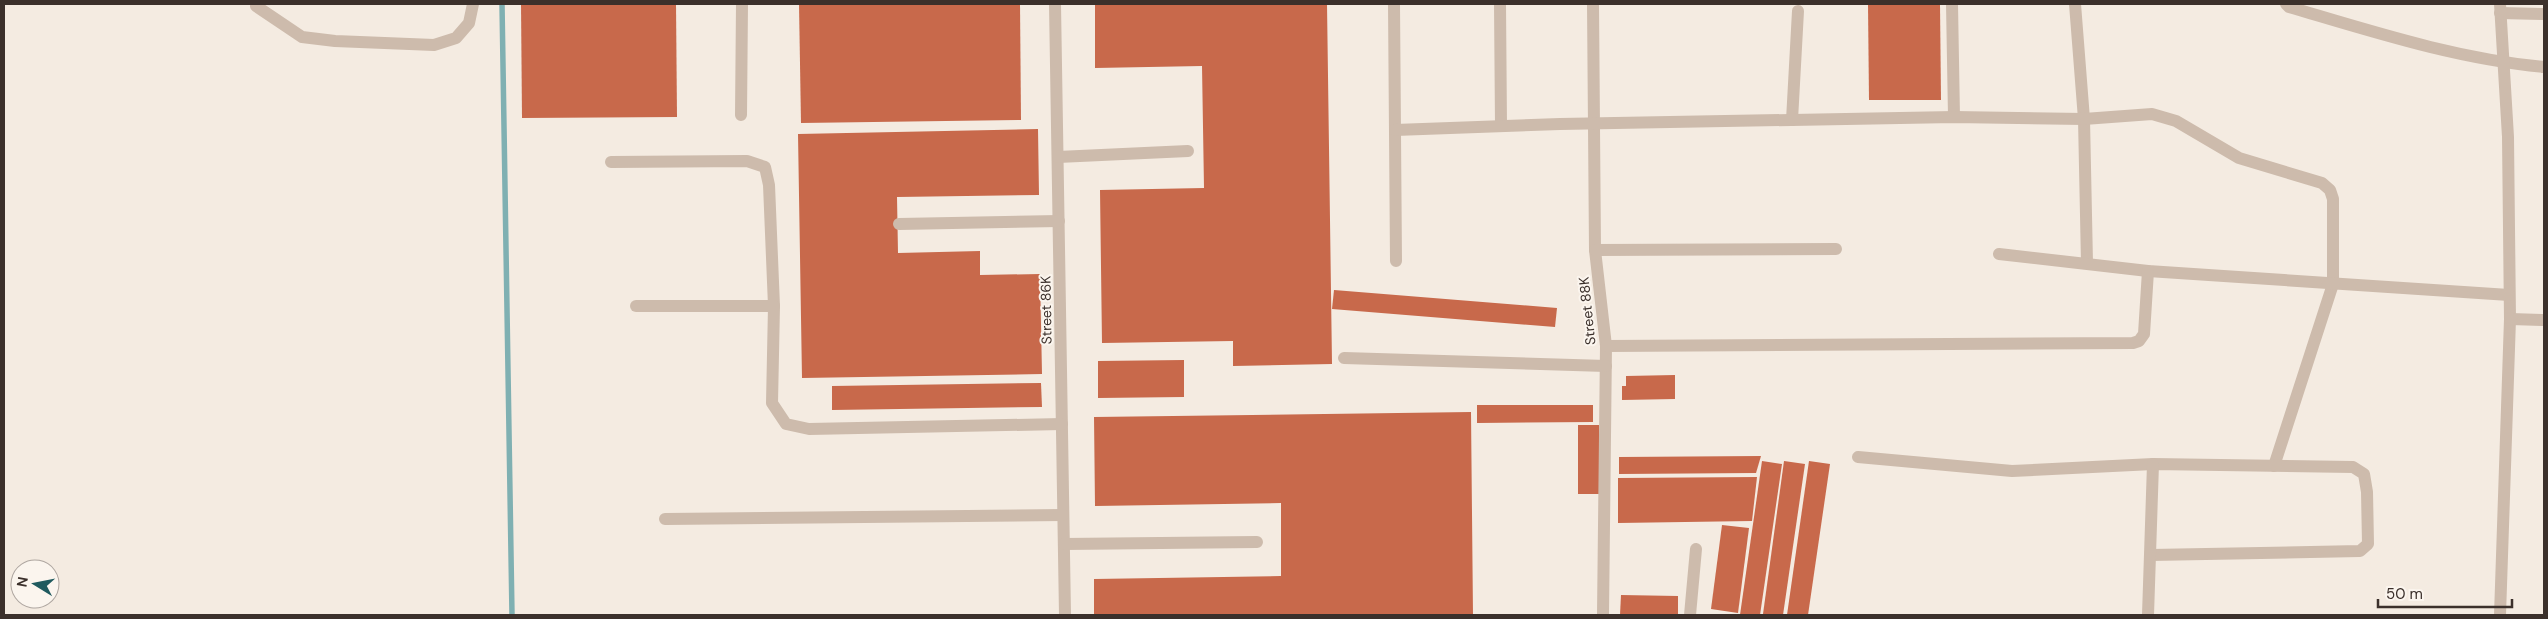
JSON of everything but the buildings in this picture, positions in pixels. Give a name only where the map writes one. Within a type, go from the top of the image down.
[{"type":"street","points":[[256,6],[302,37],[335,41],[434,45],[456,38],[469,23],[474,4]]},
{"type":"street","points":[[742,4],[742,115]]},
{"type":"street","name":"Street 86K","points":[[1055,4],[1065,615]]},
{"type":"street","points":[[1394,4],[1396,261]]},
{"type":"street","points":[[1500,4],[1501,126]]},
{"type":"street","name":"Street 88K","points":[[1593,4],[1595,250],[1606,346],[1603,615]]},
{"type":"street","points":[[1952,4],[1954,117]]},
{"type":"street","points":[[2075,4],[2084,119],[2086,263]]},
{"type":"street","points":[[2286,4],[2289,7],[2415,44],[2502,63],[2544,67]]},
{"type":"street","points":[[2500,615],[2510,319],[2508,138],[2500,8],[2544,14]]},
{"type":"street","points":[[1792,120],[1798,11]]},
{"type":"street","points":[[1395,130],[1501,126],[1954,117],[2084,119],[2152,114],[2176,121],[2239,158],[2322,182],[2330,190],[2333,199],[2333,284],[2274,466]]},
{"type":"street","points":[[1058,157],[1188,151]]},
{"type":"street","points":[[611,162],[747,160],[764,167],[768,185],[774,306],[772,403],[786,424],[809,429],[1062,424]]},
{"type":"street","points":[[899,224],[1060,221]]},
{"type":"street","points":[[1595,250],[1836,249]]},
{"type":"street","points":[[1999,254],[2148,271],[2509,295]]},
{"type":"street","points":[[1606,346],[2133,343],[2139,341],[2144,334],[2148,271]]},
{"type":"street","points":[[636,306],[774,306]]},
{"type":"street","points":[[2510,319],[2544,320]]},
{"type":"street","points":[[1344,358],[1606,366]]},
{"type":"street","points":[[1858,457],[2012,471],[2153,464],[2353,468],[2364,474],[2367,492],[2368,544],[2360,551],[2151,555]]},
{"type":"street","points":[[2148,615],[2153,464]]},
{"type":"street","points":[[665,519],[1063,515]]},
{"type":"street","points":[[1064,544],[1257,542]]},
{"type":"street","points":[[1690,615],[1696,549]]},
{"type":"waterway","points":[[502,4],[512,615]]}]
